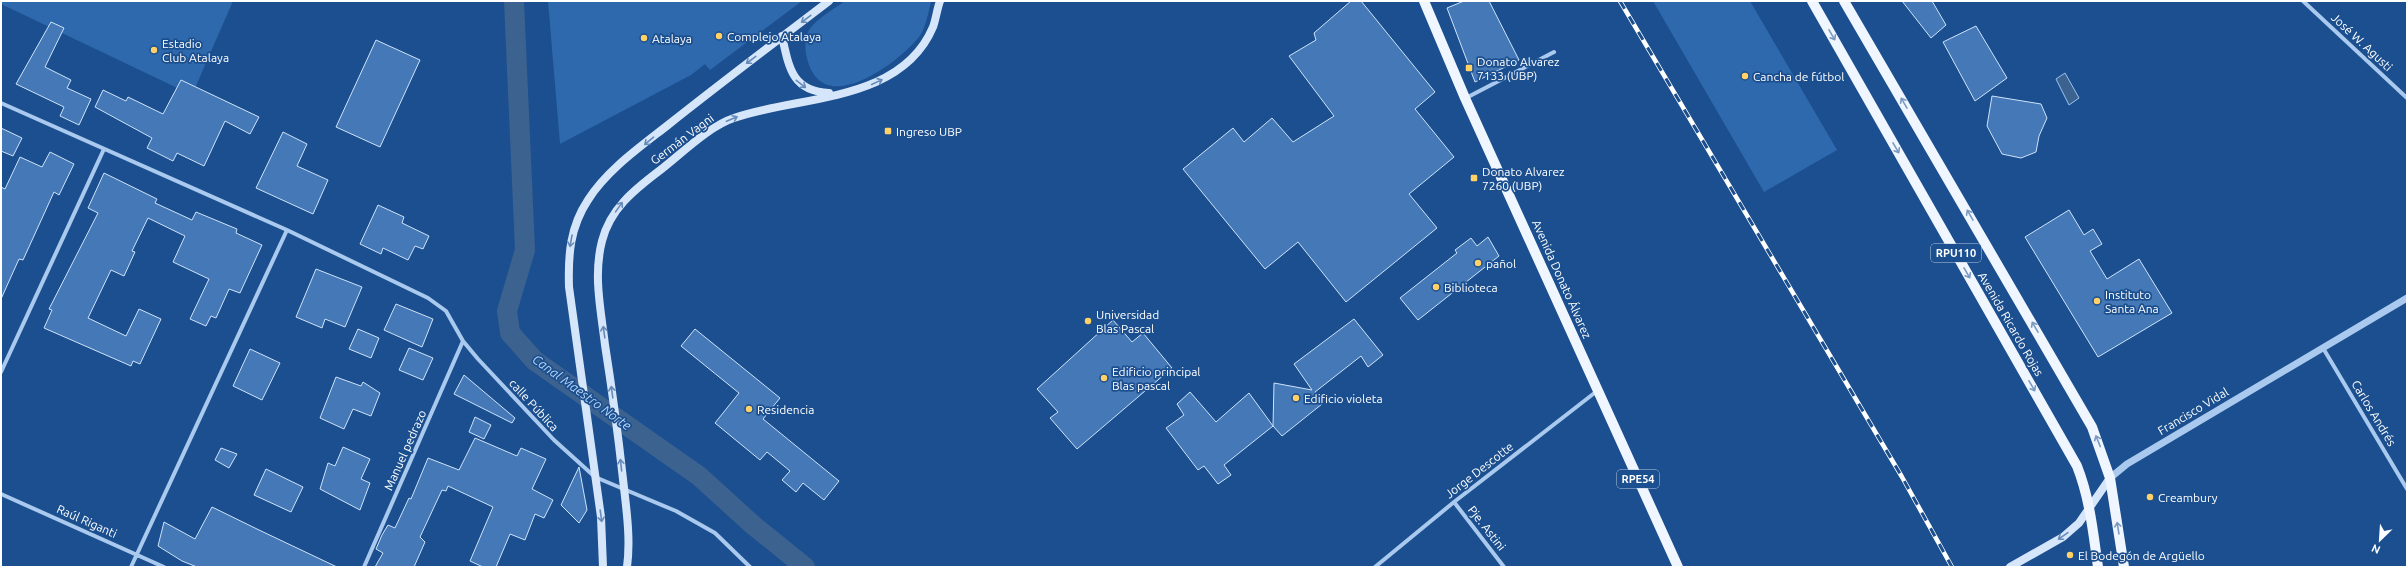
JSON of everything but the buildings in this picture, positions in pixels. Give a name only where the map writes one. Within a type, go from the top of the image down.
[{"type":"main road","name":"Germán Vagni","points":[[595,477],[590,435],[578,364],[569,287],[568,257],[572,235],[587,200],[597,186],[651,138],[829,1]]},
{"type":"main road","name":"Avenida Donato Álvarez","points":[[1424,1],[1466,98],[1678,567]]},
{"type":"main road","name":"Avenida Ricardo Rojas","points":[[1812,1],[2065,444],[2085,487],[2090,509],[2098,567]]},
{"type":"main road","name":"Avenida Ricardo Rojas","points":[[1844,1],[2078,402],[2095,434],[2110,478],[2124,567]]},
{"type":"main road","name":"Germán Vagni","points":[[624,488],[619,441],[598,296],[598,258],[603,239],[620,204],[640,186],[716,127],[732,118],[775,106],[860,90],[886,78],[902,66],[920,49],[933,27],[939,2]]},
{"type":"main road","points":[[782,36],[789,65],[797,82],[806,88],[820,92],[841,93]]},
{"type":"main road","points":[[595,477],[602,517],[603,567]]},
{"type":"main road","name":"Francisco Vidal","points":[[2010,567],[2063,537],[2079,523],[2110,478]]},
{"type":"main road","points":[[624,488],[627,516],[627,567]]},
{"type":"street","name":"José W. Agusti","points":[[2303,1],[2407,98]]},
{"type":"street","points":[[1466,98],[1554,52]]},
{"type":"street","name":"calle Pública","points":[[1,103],[287,230],[428,298],[446,310],[463,341],[554,440],[595,477]]},
{"type":"street","points":[[1,372],[104,149]]},
{"type":"street","points":[[131,567],[287,230]]},
{"type":"street","name":"Francisco Vidal","points":[[2110,478],[2127,464],[2407,298]]},
{"type":"street","name":"Manuel pedrazo","points":[[364,567],[463,341]]},
{"type":"street","name":"Carlos Andrés","points":[[2323,348],[2407,489]]},
{"type":"street","name":"Jorge Descotte","points":[[1375,567],[1454,502],[1598,391]]},
{"type":"street","points":[[595,477],[676,511],[715,534],[750,567]]},
{"type":"street","name":"Raúl Riganti","points":[[1,494],[164,567]]},
{"type":"street","name":"Pje. Astini","points":[[1454,502],[1504,567]]},
{"type":"shaded area","name":"Estadio Club Atalaya","points":[[1,1],[233,1],[192,95],[1,4]]},
{"type":"shaded area","name":"Atalaya","points":[[548,1],[802,1],[710,70],[705,64],[691,75],[560,144]]},
{"type":"shaded area","points":[[845,1],[931,2],[919,37],[895,60],[862,80],[845,86],[830,85],[817,78],[808,62],[805,43],[808,32],[815,23]]},
{"type":"shaded area","name":"Cancha de fútbol","points":[[1653,1],[1750,1],[1837,150],[1764,192]]},
{"type":"shaded area","points":[[2065,73],[2079,98],[2069,105],[2056,79]]},
{"type":"waterway","name":"Canal Maestro Norte","points":[[514,1],[525,250],[507,311],[510,333],[535,361],[699,476],[753,525],[805,567]]},
{"type":"railway","points":[[1620,1],[1902,477],[1952,567]]},
{"type":"place","name":"Complejo Atalaya","points":[[719,36]]},
{"type":"place","name":"Atalaya","points":[[644,38]]},
{"type":"place","name":"Estadio Club Atalaya","points":[[154,50]]},
{"type":"place","name":"Donato Alvarez 7133 (UBP)","points":[[1469,68]]},
{"type":"place","name":"Cancha de fútbol","points":[[1745,76]]},
{"type":"place","name":"Ingreso UBP","points":[[888,131]]},
{"type":"place","name":"Donato Alvarez 7260 (UBP)","points":[[1474,178]]},
{"type":"place","name":"pañol","points":[[1478,263]]},
{"type":"place","name":"Biblioteca","points":[[1436,287]]},
{"type":"place","name":"Instituto Santa Ana","points":[[2097,301]]},
{"type":"place","name":"Universidad Blas Pascal","points":[[1088,321]]},
{"type":"place","name":"Edificio principal Blas pascal","points":[[1104,378]]},
{"type":"place","name":"Edificio violeta","points":[[1296,398]]},
{"type":"place","name":"Residencia","points":[[749,409]]},
{"type":"place","name":"Creambury","points":[[2150,497]]},
{"type":"place","name":"El Bodegón de Argüello","points":[[2070,555]]}]
